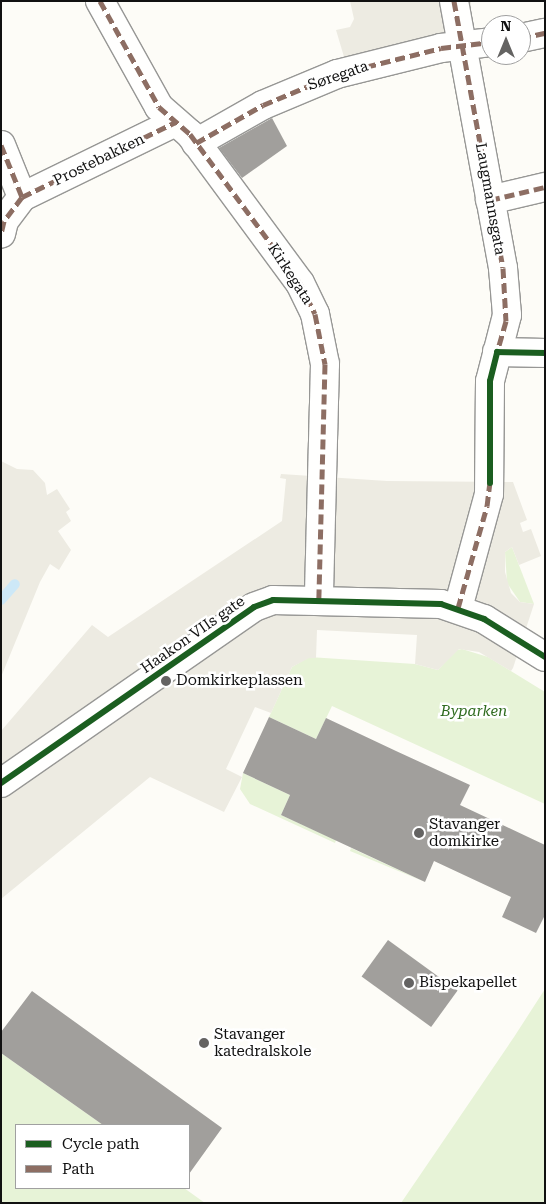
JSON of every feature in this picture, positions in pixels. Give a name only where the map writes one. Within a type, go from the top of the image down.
[{"type":"street","name":"Kirkegata","points":[[100,1],[159,107],[196,143],[300,283],[321,334],[325,364],[312,600]]},
{"type":"street","name":"Laugmannsgata","points":[[454,1],[490,200],[507,315],[490,381],[490,483],[458,608]]},
{"type":"street","points":[[531,36],[545,33]]},
{"type":"street","name":"Søregata","points":[[196,143],[263,105],[337,74],[462,45],[481,43]]},
{"type":"street","name":"Prostebakken","points":[[22,197],[176,122]]},
{"type":"street","points":[[1,145],[22,197],[4,221],[1,234]]},
{"type":"street","points":[[490,200],[545,187]]},
{"type":"street","points":[[497,352],[545,353]]},
{"type":"street","name":"Haakon VIIs gate","points":[[1,783],[254,607],[273,600],[422,602],[458,608],[493,623],[545,657]]},
{"type":"green space","points":[[512,547],[534,604],[520,602],[507,583],[505,552]]},
{"type":"green space","name":"Byparken","points":[[462,649],[488,657],[545,692],[545,804],[332,706],[316,739],[269,717],[292,667],[309,657],[415,664],[438,670],[456,650]]},
{"type":"green space","points":[[243,773],[290,795],[281,815],[336,840],[335,843],[250,804],[240,789]]},
{"type":"green space","points":[[351,848],[425,882],[350,851]]},
{"type":"green space","points":[[545,989],[545,1203],[401,1203],[514,1037]]},
{"type":"green space","points":[[1,1053],[102,1124],[15,1124],[15,1189],[185,1189],[205,1203],[1,1203]]},
{"type":"shaded area","points":[[350,1],[471,1],[471,43],[350,77],[336,30],[350,27],[354,19]]},
{"type":"shaded area","points":[[1,461],[17,469],[33,470],[45,483],[47,495],[57,489],[70,509],[66,512],[71,521],[58,531],[71,550],[59,570],[50,564],[40,582],[1,677]]},
{"type":"shaded area","name":"Domkirkeplassen","points":[[281,474],[387,481],[513,482],[527,520],[520,523],[523,532],[531,529],[541,556],[519,565],[512,547],[505,552],[505,572],[511,593],[520,602],[534,604],[513,668],[511,671],[479,652],[459,649],[438,670],[415,664],[417,635],[317,630],[316,658],[309,658],[292,667],[271,713],[255,707],[226,769],[242,777],[224,812],[150,777],[1,899],[1,731],[92,625],[108,637],[282,521],[286,479],[280,478]]},
{"type":"building","points":[[272,118],[287,146],[242,178],[219,148]]},
{"type":"building","name":"Stavanger domkirke","points":[[269,717],[316,739],[326,718],[470,785],[460,805],[545,845],[545,915],[536,933],[502,917],[511,897],[434,861],[425,882],[281,815],[290,795],[243,773]]},
{"type":"building","name":"Bispekapellet","points":[[388,940],[458,991],[431,1027],[362,976]]},
{"type":"building","points":[[32,991],[222,1128],[190,1173],[190,1124],[102,1124],[1,1053],[1,1032]]},
{"type":"waterway","points":[[1,600],[15,584]]},
{"type":"marked path","points":[[100,1],[159,107],[190,134],[300,283],[315,314],[325,364],[319,600]]},
{"type":"marked path","points":[[454,1],[503,268],[506,321],[496,355]]},
{"type":"marked path","points":[[531,36],[545,33]]},
{"type":"marked path","points":[[196,143],[263,105],[337,74],[441,48],[481,43]]},
{"type":"marked path","points":[[22,197],[176,122]]},
{"type":"marked path","points":[[1,145],[22,197],[4,221],[1,234]]},
{"type":"marked path","points":[[490,200],[545,187]]},
{"type":"marked path","points":[[458,608],[487,506],[490,480]]},
{"type":"cycle path","points":[[490,483],[490,381],[497,352],[545,353]]},
{"type":"cycle path","points":[[1,783],[254,607],[273,600],[441,604],[484,619],[545,657]]},
{"type":"place","name":"Domkirkeplassen","points":[[166,681]]},
{"type":"place","name":"Stavanger domkirke","points":[[419,833]]},
{"type":"place","name":"Bispekapellet","points":[[409,983]]},
{"type":"place","name":"Stavanger katedralskole","points":[[204,1043]]}]
